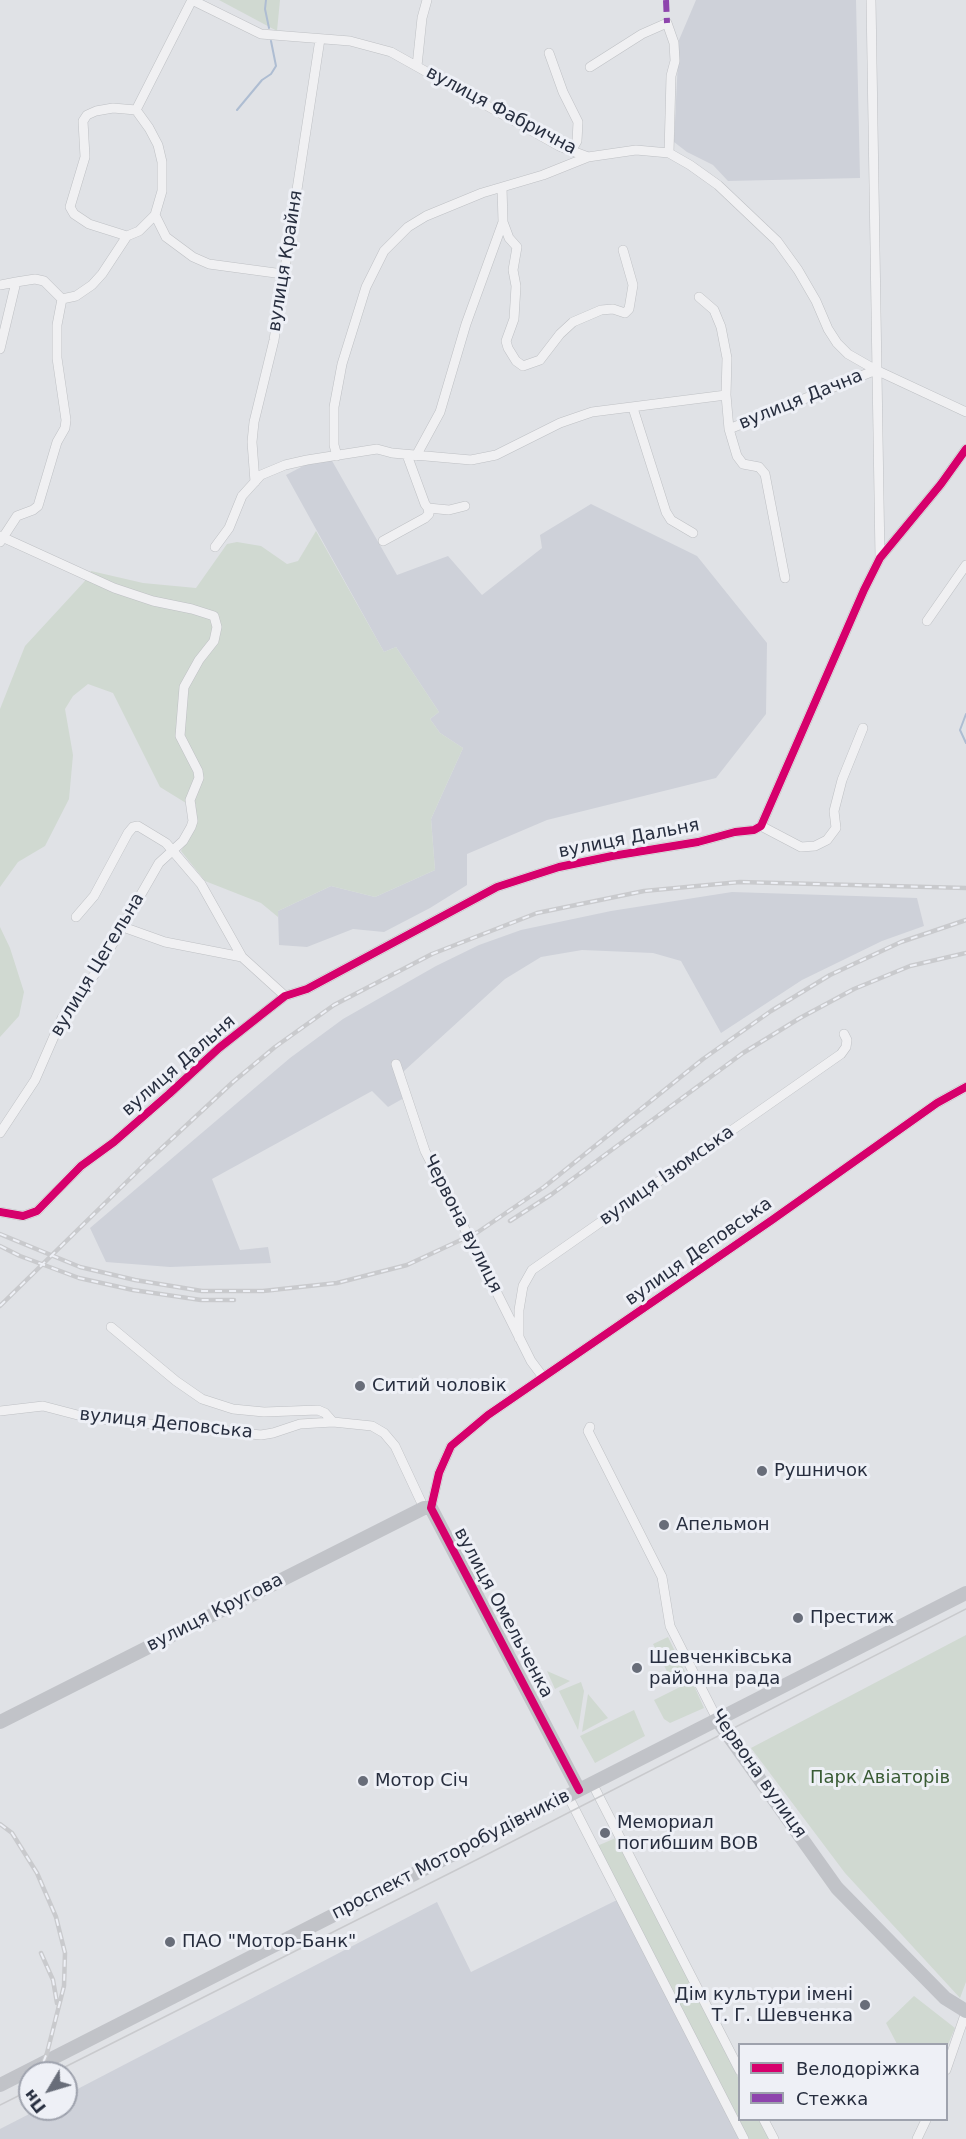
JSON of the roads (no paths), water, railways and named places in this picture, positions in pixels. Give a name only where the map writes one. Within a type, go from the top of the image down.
[{"type":"main road","name":"вулиця Кругова","points":[[0,1722],[428,1508]]},
{"type":"main road","name":"вулиця Омельченка","points":[[428,1508],[573,1792]]},
{"type":"main road","name":"проспект Моторобудівників","points":[[0,2085],[966,1593]]},
{"type":"main road","name":"Червона вулиця","points":[[718,1721],[837,1888],[945,1998],[966,2012]]},
{"type":"street","name":"вулиця Фабрична","points":[[192,0],[255,32],[276,36],[350,40],[392,52],[529,130],[588,157],[636,150],[669,153],[718,185],[777,241],[798,270],[837,343],[848,354],[876,370],[966,412]]},
{"type":"street","points":[[136,110],[192,0]]},
{"type":"street","points":[[417,66],[422,18],[427,0]]},
{"type":"street","name":"вулиця Дачна","points":[[871,0],[880,558]]},
{"type":"street","points":[[590,67],[642,34],[667,23],[674,43],[675,61],[671,76],[669,153]]},
{"type":"street","name":"вулиця Крайня","points":[[255,482],[252,442],[254,422],[274,340],[320,39]]},
{"type":"street","points":[[549,54],[578,122],[577,141],[571,151]]},
{"type":"street","points":[[62,299],[76,296],[92,285],[127,236],[139,231],[155,215],[162,191],[162,162],[158,144],[136,110],[114,108],[96,111],[87,115],[83,121],[85,157],[70,207],[74,214],[89,224],[127,236]]},
{"type":"street","points":[[215,546],[229,528],[242,496],[261,475],[285,465],[337,456],[334,445],[334,407],[342,363],[366,288],[384,251],[408,227],[426,216],[588,157]]},
{"type":"street","points":[[502,187],[503,222],[509,237],[517,247],[513,270],[516,286],[515,310],[506,341],[516,361],[523,366],[540,360],[560,334],[573,322],[602,310],[613,309],[625,313],[629,309],[633,285],[623,250]]},
{"type":"street","points":[[155,215],[166,237],[193,257],[209,264],[283,274]]},
{"type":"street","points":[[383,541],[429,514],[412,455],[441,412],[466,324],[503,222]]},
{"type":"street","points":[[0,285],[34,279],[44,281],[62,299]]},
{"type":"street","points":[[0,349],[16,282]]},
{"type":"street","points":[[699,297],[714,310],[721,327],[727,358],[726,395]]},
{"type":"street","points":[[1,538],[17,516],[38,506],[57,441],[65,428],[66,420],[57,358],[57,325],[62,299]]},
{"type":"street","name":"вулиця Дачна","points":[[337,456],[377,449],[412,455],[471,460],[496,455],[560,423],[592,412],[726,395],[729,429],[876,370]]},
{"type":"street","points":[[633,408],[666,512],[671,520],[693,533]]},
{"type":"street","points":[[729,429],[736,456],[743,464],[759,466],[765,474],[785,578]]},
{"type":"street","points":[[863,728],[842,780],[834,811],[836,828],[827,840],[814,846],[801,847],[761,826],[880,558],[941,484],[966,449]]},
{"type":"street","points":[[428,508],[449,510],[465,506]]},
{"type":"street","name":"вулиця Цегельна","points":[[0,1133],[35,1080],[62,1018],[97,970],[159,863],[183,841],[193,821],[190,800],[199,778],[198,771],[180,736],[183,687],[198,660],[214,641],[218,627],[214,616],[153,601],[114,588],[1,538]]},
{"type":"street","points":[[927,621],[966,565]]},
{"type":"street","points":[[76,917],[88,905],[133,827],[138,826],[159,838],[173,851],[201,884],[242,957],[285,996]]},
{"type":"street","name":"вулиця Дальня","points":[[0,1212],[23,1216],[37,1211],[81,1166],[114,1142],[219,1048],[285,996],[307,989],[497,887],[559,867],[698,842],[735,832],[754,830],[761,826]]},
{"type":"street","points":[[123,927],[165,942],[242,957]]},
{"type":"street","name":"вулиця Ізюмська","points":[[519,1338],[519,1310],[523,1286],[532,1270],[841,1054],[846,1047],[847,1040],[844,1034]]},
{"type":"street","name":"Червона вулиця","points":[[396,1064],[425,1151],[531,1361],[543,1377]]},
{"type":"street","name":"вулиця Деповська","points":[[428,1508],[439,1473],[451,1446],[488,1415],[772,1220],[937,1103],[966,1087]]},
{"type":"street","name":"вулиця Деповська","points":[[111,1327],[176,1381],[202,1399],[225,1407],[253,1411],[318,1410],[325,1413],[333,1422]]},
{"type":"street","name":"вулиця Деповська","points":[[0,1411],[43,1406],[89,1418],[261,1435],[300,1424],[333,1422],[372,1426],[384,1433],[395,1446],[428,1508]]},
{"type":"street","name":"Червона вулиця","points":[[590,1427],[588,1431],[662,1577],[670,1626],[718,1721]]},
{"type":"street","points":[[592,1783],[738,2067]]},
{"type":"street","name":"вулиця Омельченка","points":[[573,1792],[744,2139]]},
{"type":"street","points":[[948,2064],[966,2012]]},
{"type":"street","points":[[765,2121],[774,2139]]},
{"type":"street","points":[[918,2139],[926,2121]]},
{"type":"waterway","points":[[266,0],[265,9],[269,28]]},
{"type":"waterway","points":[[237,110],[276,66],[271,41]]},
{"type":"waterway","points":[[966,714],[960,730],[966,743]]},
{"type":"tram line","points":[[77,2061],[966,1609]]},
{"type":"tram line","points":[[0,2105],[18,2096]]},
{"type":"railway","points":[[0,1306],[149,1160],[233,1082],[275,1047],[334,1005],[432,954],[537,913],[644,891],[740,882],[966,888]]},
{"type":"railway","points":[[0,1234],[80,1267],[135,1280],[202,1291],[263,1291],[337,1283],[407,1265],[478,1232],[544,1187],[703,1059],[771,1011],[830,975],[901,942],[966,920]]},
{"type":"railway","points":[[510,1221],[552,1194],[743,1053],[800,1018],[854,989],[910,966],[966,953]]},
{"type":"railway","points":[[0,1246],[79,1278],[133,1290],[201,1300],[234,1300]]},
{"type":"railway","points":[[0,1824],[12,1833],[37,1873],[56,1917],[65,1953],[64,1986],[44,2061]]},
{"type":"railway","points":[[41,1953],[53,1980],[57,2003]]},
{"type":"place","name":"Ситий чоловік","points":[[360,1386]]},
{"type":"place","name":"Рушничок","points":[[762,1471]]},
{"type":"place","name":"Апельмон","points":[[664,1525]]},
{"type":"place","name":"Престиж","points":[[798,1618]]},
{"type":"place","name":"Шевченківська районна рада","points":[[637,1668]]},
{"type":"place","name":"Мотор Січ","points":[[363,1781]]},
{"type":"place","name":"Мемориал погибшим ВОВ","points":[[605,1833]]},
{"type":"place","name":"ПАО \"Мотор-Банк\"","points":[[170,1942]]},
{"type":"place","name":"Дім культури імені Т. Г. Шевченка","points":[[865,2005]]},
{"type":"park label","name":"Парк Авіаторів","points":[[880,1778]]}]
